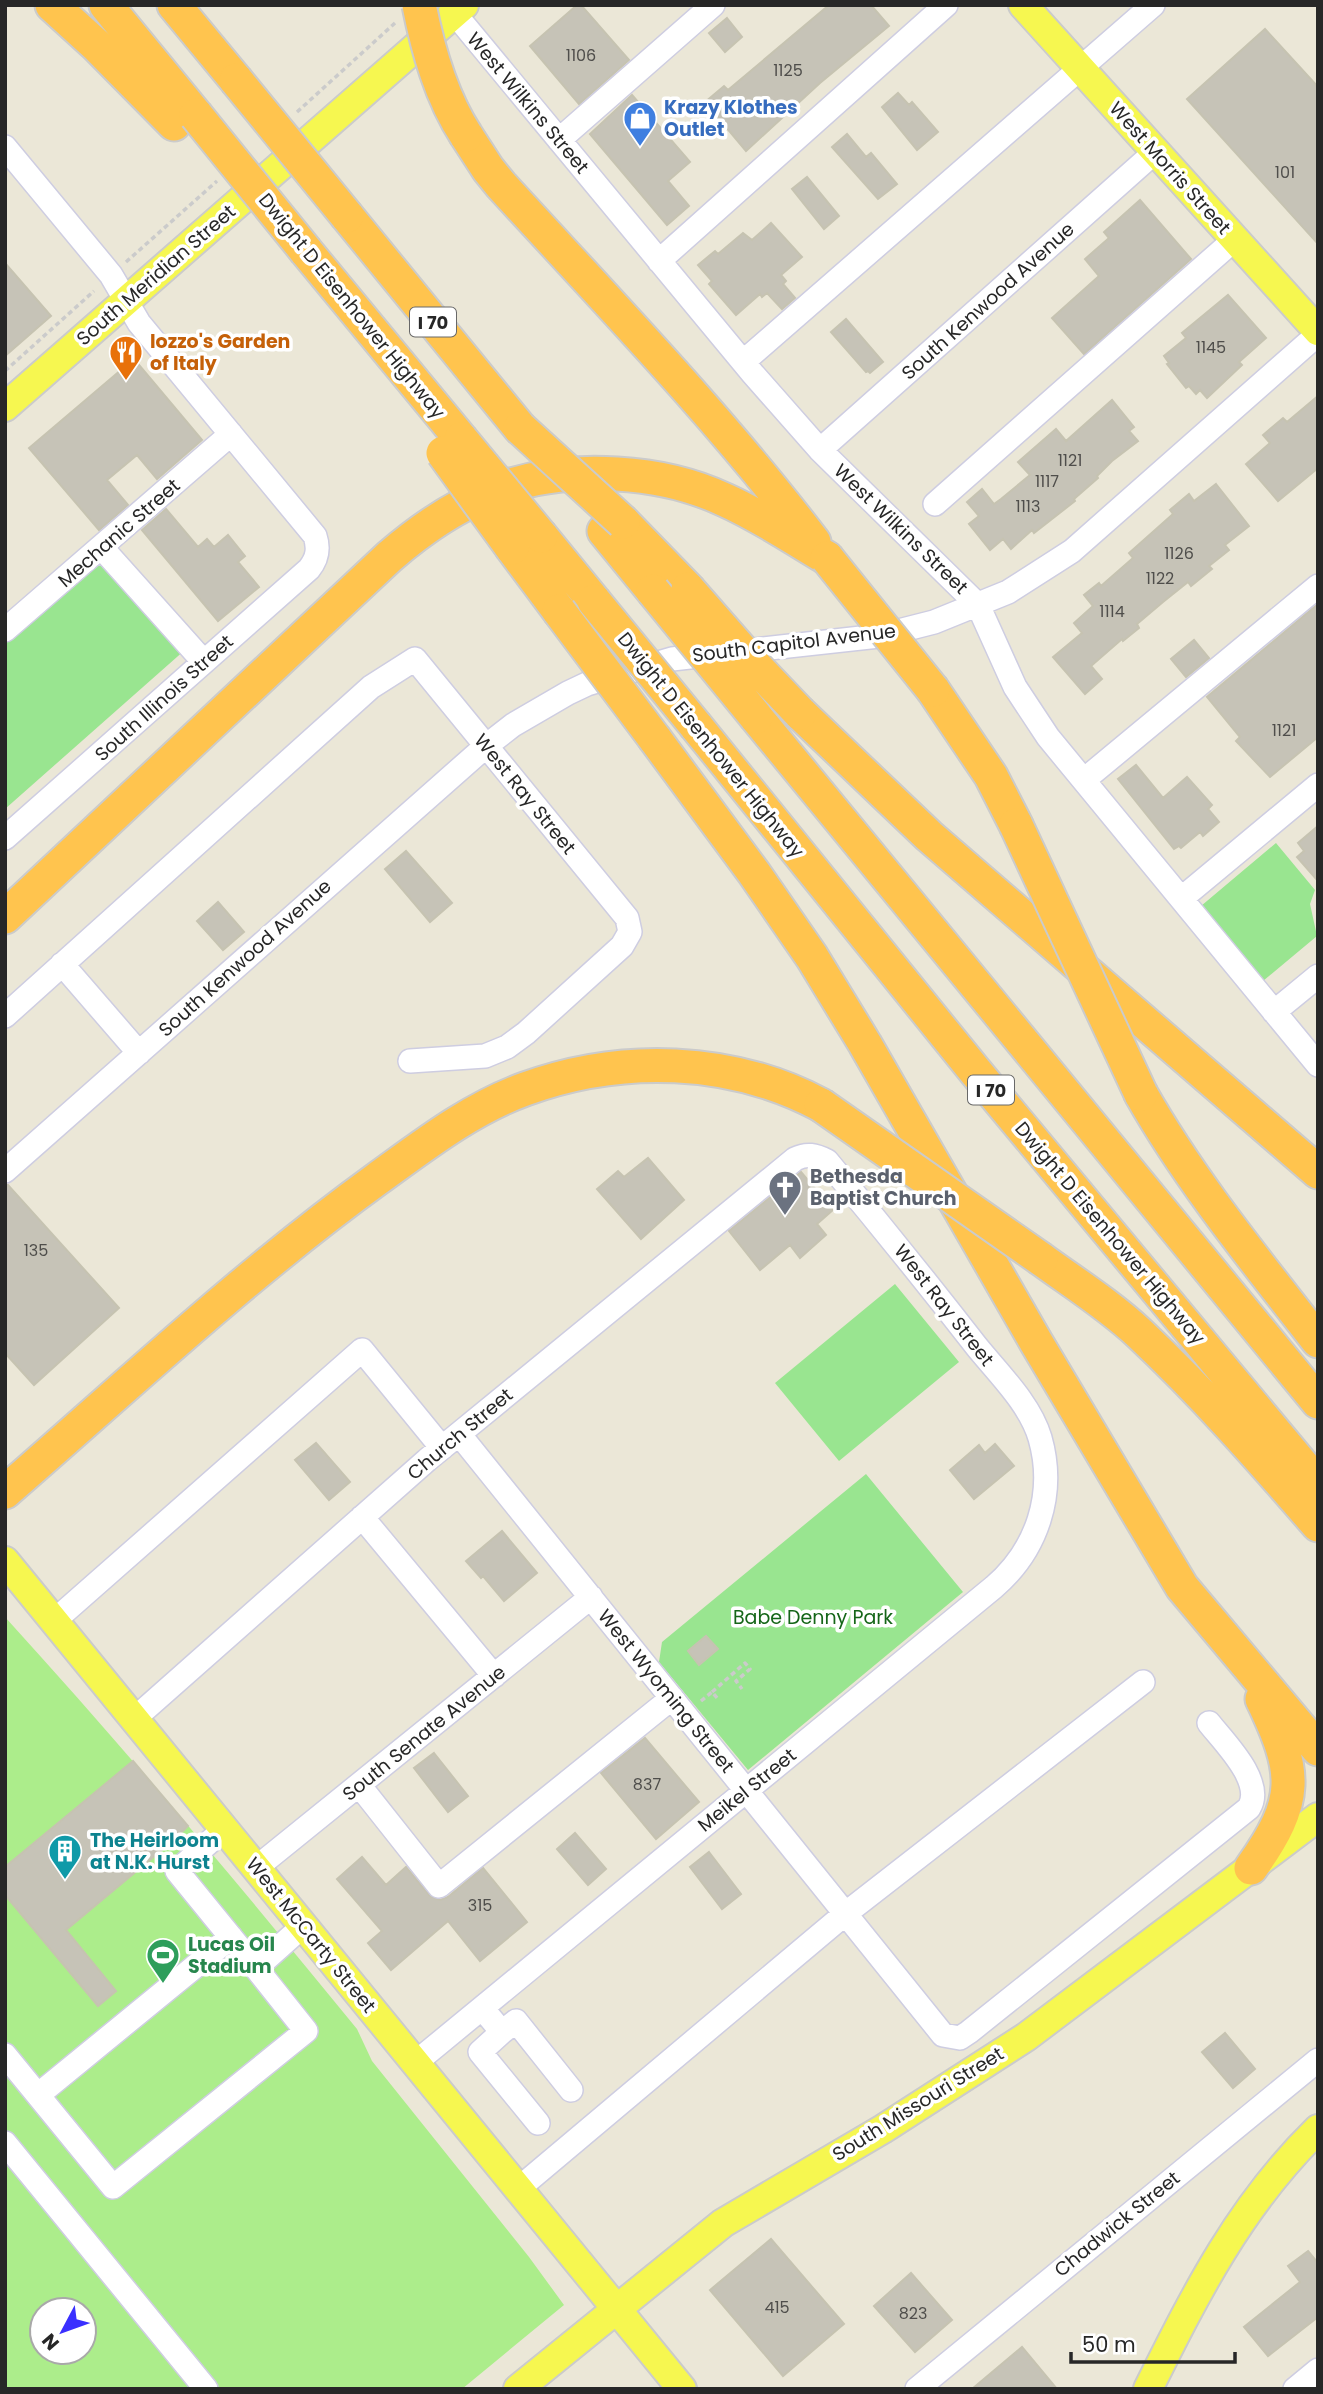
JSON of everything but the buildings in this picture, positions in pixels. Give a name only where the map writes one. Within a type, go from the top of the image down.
[{"type":"highway","points":[[52,5],[185,119]]},
{"type":"highway","points":[[106,5],[185,119]]},
{"type":"highway","name":"I 70","points":[[174,5],[520,428],[612,524],[653,591],[1318,1402]]},
{"type":"highway","points":[[419,5],[439,79],[454,115],[488,169],[716,421],[777,493],[933,690],[991,776],[1141,1094],[1165,1137],[1192,1177],[1318,1341]]},
{"type":"highway","name":"Dwight D Eisenhower Highway","points":[[185,119],[277,215],[369,330],[452,446],[526,542],[594,601],[975,1071],[1280,1459],[1318,1484]]},
{"type":"highway","points":[[5,917],[389,557],[443,515],[482,495],[549,475],[607,473],[661,479],[724,499],[827,558]]},
{"type":"highway","points":[[612,524],[688,589],[800,713],[929,836],[1318,1172]]},
{"type":"highway","points":[[526,542],[559,611],[754,873],[812,957],[1182,1587],[1318,1749]]},
{"type":"highway","points":[[5,1492],[303,1234],[444,1131],[496,1101],[524,1089],[602,1069],[663,1065],[743,1075],[804,1096],[821,1105],[1041,1259],[1103,1303],[1138,1332],[1280,1459],[1318,1525]]},
{"type":"highway","points":[[1241,1656],[1283,1746],[1289,1778],[1284,1810],[1269,1842],[1251,1868]]},
{"type":"main road","name":"West Morris Street","points":[[1024,5],[1318,333]]},
{"type":"main road","name":"South Meridian Street","points":[[5,407],[459,9]]},
{"type":"main road","name":"West McCarty Street","points":[[5,1561],[682,2389]]},
{"type":"main road","name":"South Missouri Street","points":[[517,2389],[723,2223],[883,2129],[1026,2037],[1318,1817]]},
{"type":"main road","points":[[1148,2389],[1200,2286],[1232,2232],[1272,2178],[1318,2129]]},
{"type":"street","points":[[559,140],[713,5]]},
{"type":"street","points":[[659,261],[946,5]]},
{"type":"street","points":[[743,362],[1153,5]]},
{"type":"street","name":"West Wilkins Street","points":[[459,9],[559,140],[743,362],[820,450],[978,605],[1024,702],[1048,737],[1318,1065]]},
{"type":"street","points":[[5,147],[111,275],[139,323],[231,434]]},
{"type":"street","name":"South Kenwood Avenue","points":[[820,450],[1155,152]]},
{"type":"street","points":[[935,504],[1235,239]]},
{"type":"street","name":"South Capitol Avenue","points":[[486,746],[513,725],[587,684],[673,659],[879,636],[917,627],[978,605],[1033,578],[1072,551],[1318,333]]},
{"type":"street","name":"Mechanic Street","points":[[5,630],[231,434]]},
{"type":"street","name":"South Illinois Street","points":[[5,838],[309,569],[317,553],[315,536],[231,434]]},
{"type":"street","points":[[102,548],[204,662]]},
{"type":"street","points":[[1084,780],[1318,586]]},
{"type":"street","name":"West Ray Street","points":[[62,964],[371,687],[415,659],[626,918],[630,932],[622,946],[526,1033],[507,1046],[479,1056],[410,1061]]},
{"type":"street","name":"South Kenwood Avenue","points":[[5,1171],[486,746]]},
{"type":"street","points":[[1182,898],[1318,785]]},
{"type":"street","points":[[5,1016],[62,964],[139,1053]]},
{"type":"street","points":[[1275,1012],[1318,976]]},
{"type":"street","name":"West Ray Street","points":[[795,1158],[806,1154],[827,1161],[1013,1392],[1032,1419],[1040,1438],[1045,1492]]},
{"type":"street","name":"Church Street","points":[[134,1718],[451,1441],[795,1158]]},
{"type":"street","name":"West Wyoming Street","points":[[54,1621],[362,1350],[451,1441],[591,1597],[937,2029],[943,2035],[956,2038]]},
{"type":"street","name":"Meikel Street","points":[[415,2063],[1002,1581],[1032,1540],[1045,1492]]},
{"type":"street","points":[[362,1517],[494,1676]]},
{"type":"street","name":"South Senate Avenue","points":[[256,1868],[591,1597]]},
{"type":"street","points":[[519,2189],[845,1914],[1143,1682]]},
{"type":"street","points":[[359,1785],[439,1886],[672,1698]]},
{"type":"street","name":"South Missouri Street","points":[[956,2038],[969,2032],[1249,1808],[1253,1794],[1247,1771],[1209,1723]]},
{"type":"street","points":[[5,2055],[113,2187],[306,2031],[177,1871],[224,1829]]},
{"type":"street","points":[[256,1968],[303,1926]]},
{"type":"street","points":[[38,2095],[231,1937]]},
{"type":"street","points":[[482,2008],[502,2032]]},
{"type":"street","points":[[538,2123],[480,2052],[516,2021],[571,2090]]},
{"type":"street","name":"Chadwick Street","points":[[917,2389],[1318,2060]]},
{"type":"street","points":[[5,2143],[206,2389]]},
{"type":"street","points":[[1295,2389],[1318,2370]]},
{"type":"path","points":[[5,371],[99,287]]},
{"type":"path","points":[[712,1692],[745,1663],[750,1669],[736,1681],[742,1689]]},
{"type":"green space","points":[[104,556],[186,649],[5,809],[5,644]]},
{"type":"green space","points":[[1276,843],[1315,890],[1310,904],[1317,936],[1263,981],[1201,906]]},
{"type":"green space","points":[[895,1284],[959,1362],[839,1461],[775,1383]]},
{"type":"green space","name":"Babe Denny Park","points":[[866,1474],[963,1592],[748,1770],[659,1662],[662,1642]]},
{"type":"green space","name":"Lucas Oil Stadium","points":[[5,1617],[184,1821],[357,2029],[372,2061],[529,2257],[564,2305],[462,2389],[5,2389]]},
{"type":"place","name":"Krazy Klothes Outlet","points":[[640,148]]},
{"type":"place","name":"Iozzo's Garden of Italy","points":[[126,382]]},
{"type":"place","name":"Bethesda Baptist Church","points":[[785,1217]]},
{"type":"place","name":"The Heirloom at N.K. Hurst","points":[[65,1881]]},
{"type":"place","name":"Lucas Oil Stadium","points":[[163,1985]]}]
